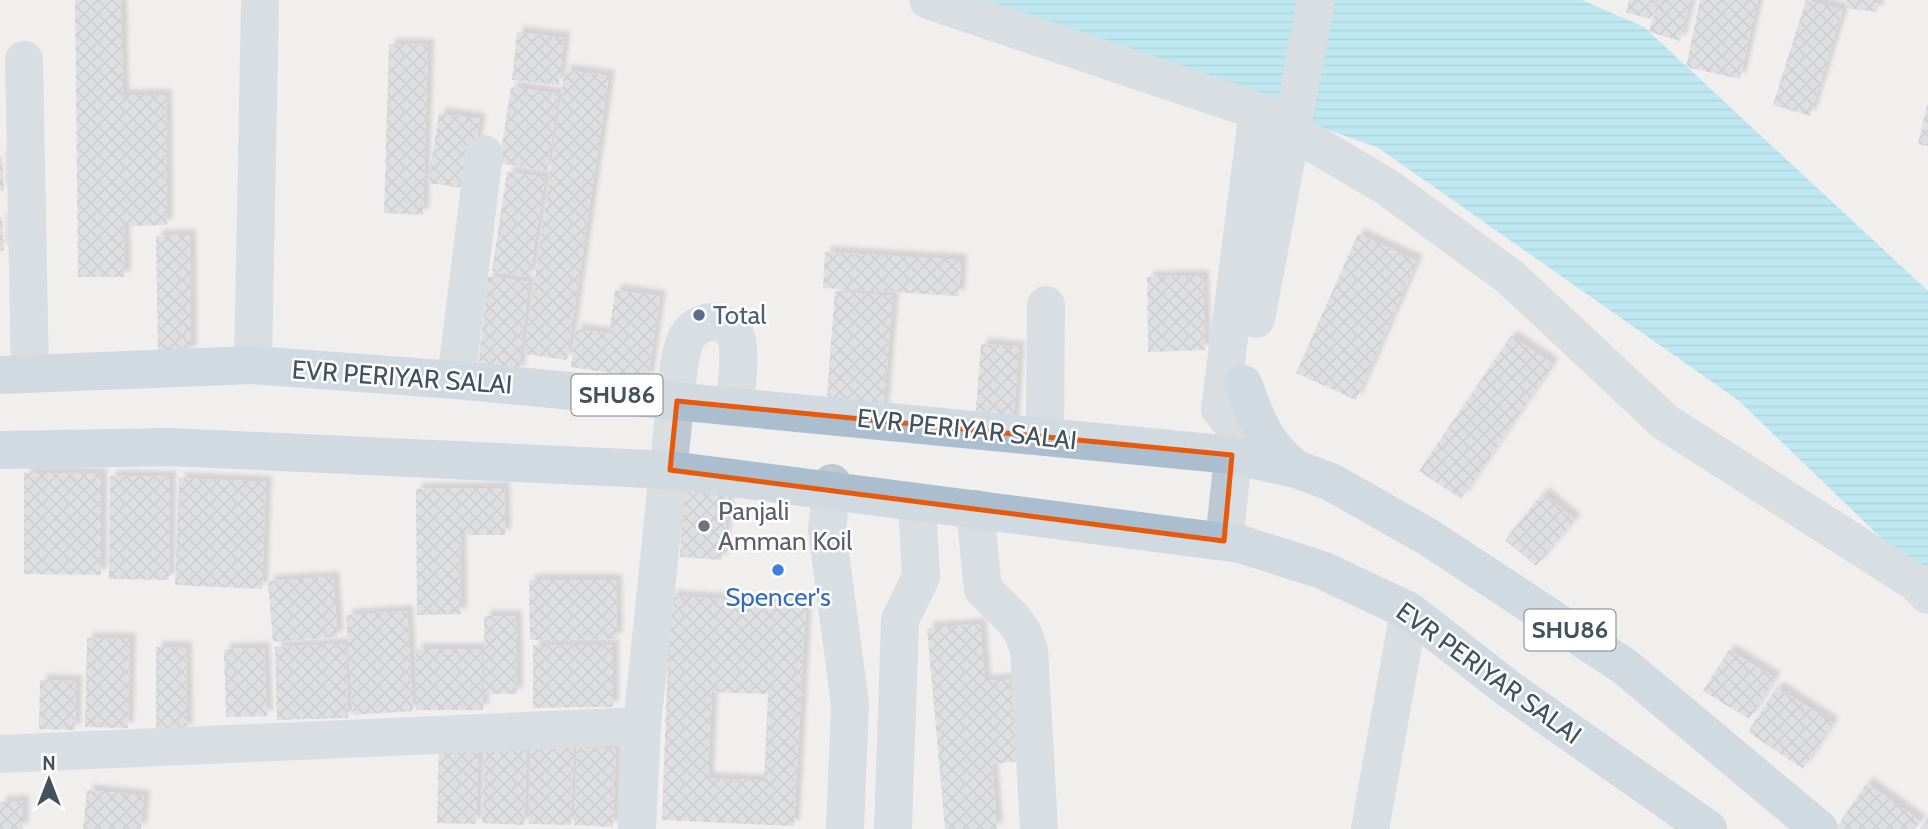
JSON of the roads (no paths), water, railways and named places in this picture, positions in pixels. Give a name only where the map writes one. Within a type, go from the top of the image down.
[{"type":"main road","name":"EVR PERIYAR SALAI","points":[[15,374],[253,365],[456,380],[1045,437],[1234,441],[1331,482],[1428,537],[1624,666],[1819,829]]},
{"type":"main road","points":[[1243,384],[1272,448],[1296,469]]},
{"type":"main road","name":"EVR PERIYAR SALAI","points":[[0,450],[171,447],[670,470],[831,487],[917,502],[1224,541],[1322,570],[1409,611],[1510,690],[1708,829]]},
{"type":"street","points":[[253,365],[260,0]]},
{"type":"street","points":[[928,0],[1258,111],[1387,187],[1510,277],[1665,422],[1915,582],[1928,594]]},
{"type":"street","points":[[1224,541],[1243,384],[1315,0]]},
{"type":"street","points":[[15,374],[24,60]]},
{"type":"street","points":[[1234,441],[1220,409],[1258,111]]},
{"type":"street","points":[[456,380],[484,154]]},
{"type":"street","points":[[1045,437],[1046,304]]},
{"type":"street","points":[[637,829],[642,726],[679,365],[688,335],[696,327],[720,322],[729,327],[736,338],[735,407]]},
{"type":"street","points":[[831,487],[827,530],[850,704],[845,829]]},
{"type":"street","points":[[893,829],[900,620],[921,577],[917,502]]},
{"type":"street","points":[[975,509],[983,590],[1013,619],[1023,633],[1029,650],[1039,829]]},
{"type":"street","points":[[1370,829],[1409,611]]},
{"type":"street","points":[[0,754],[642,726]]},
{"type":"water","points":[[951,0],[1582,0],[1644,27],[1928,291],[1928,583],[1738,400],[1377,147]]},
{"type":"place","name":"Total","points":[[699,315]]},
{"type":"place","name":"Panjali Amman Koil","points":[[704,526]]},
{"type":"place","name":"Spencer's","points":[[778,570]]}]
